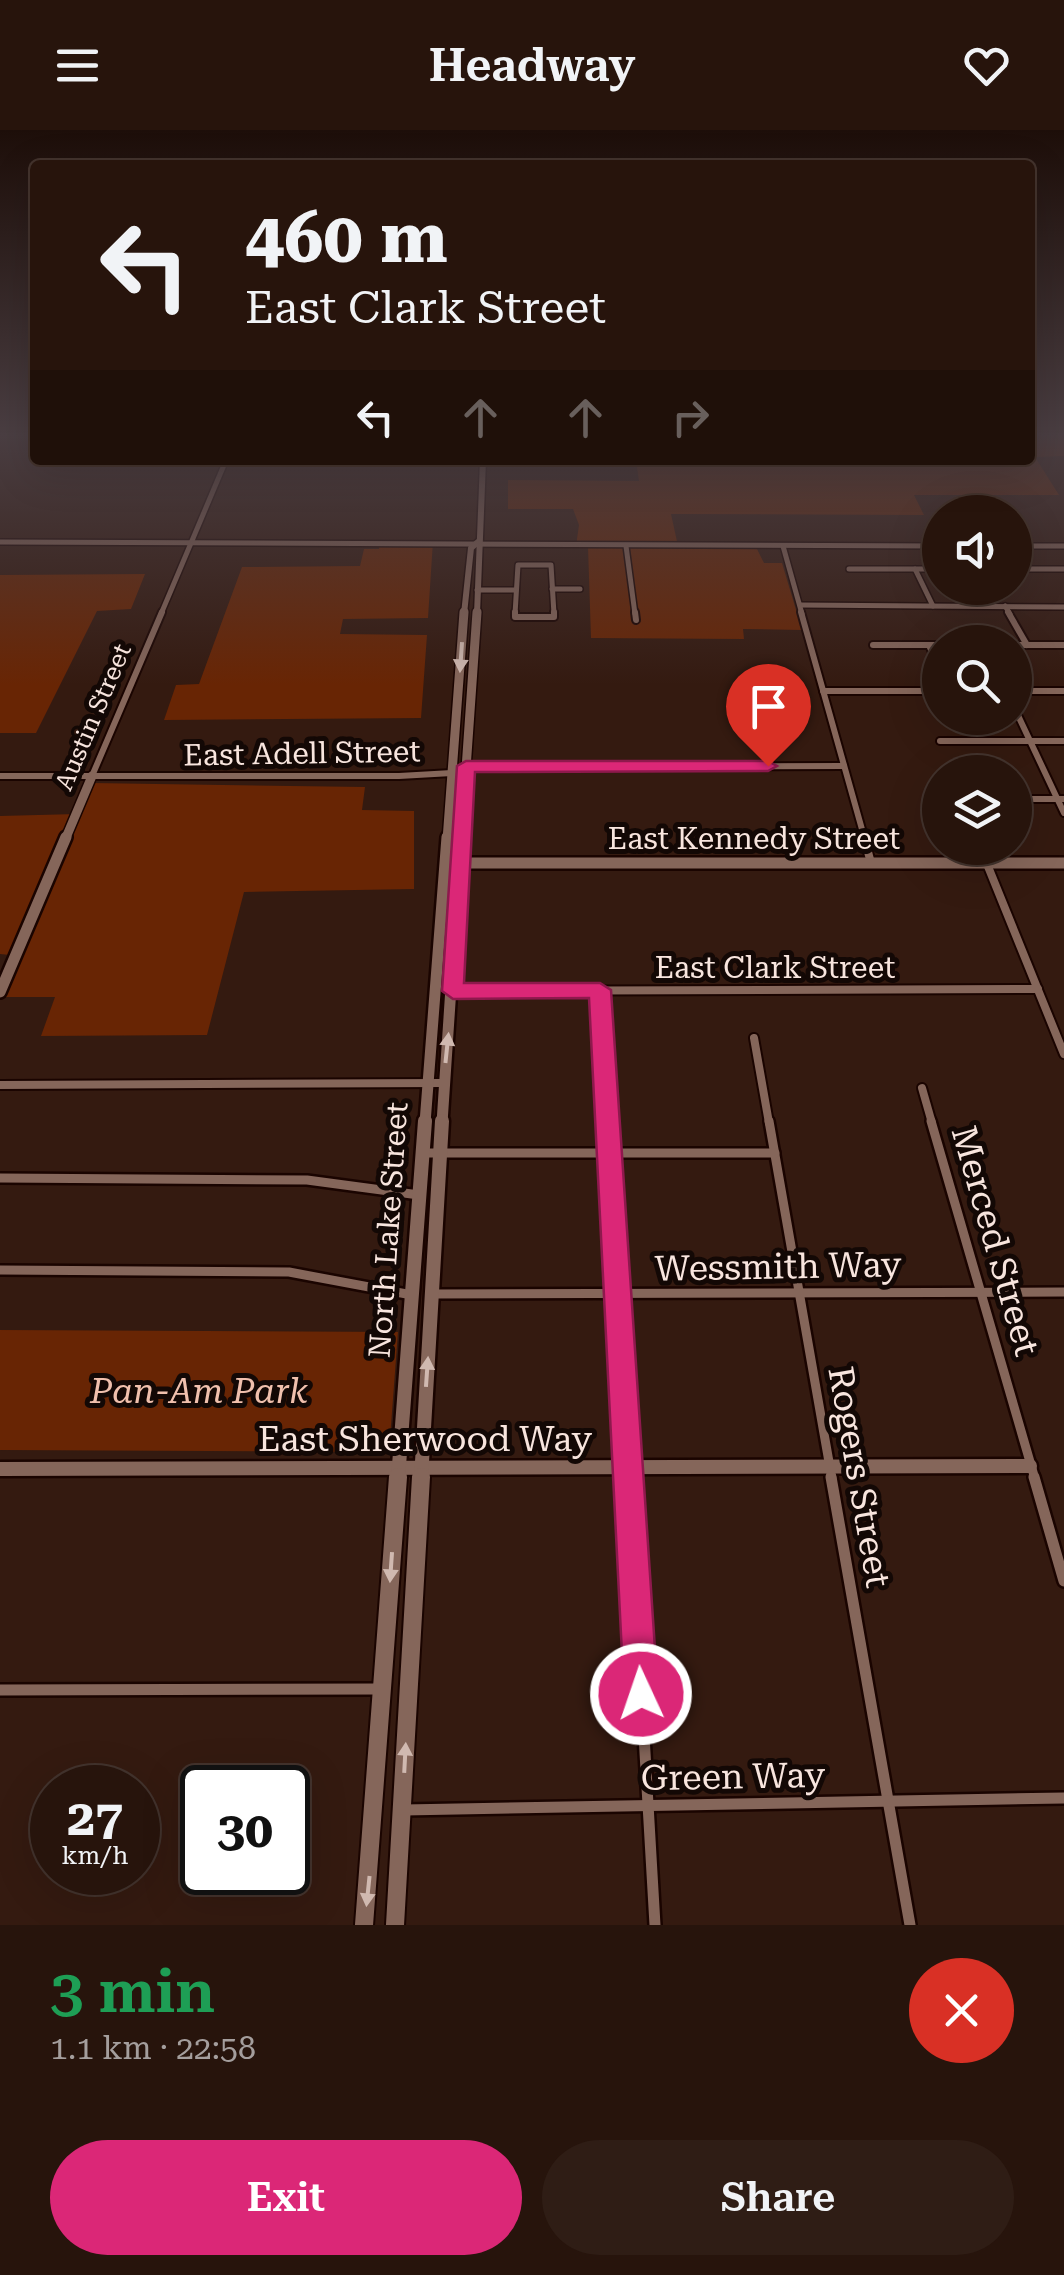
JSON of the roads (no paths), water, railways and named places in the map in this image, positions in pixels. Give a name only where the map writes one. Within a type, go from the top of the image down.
[{"type":"street","name":"Austin Street","points":[[0,992],[204,517]]},
{"type":"street","name":"North Lake Street","points":[[395,1925],[458,862],[482,548],[478,542],[480,517]]},
{"type":"street","points":[[0,542],[922,546]]},
{"type":"street","name":"North Lake Street","points":[[364,1925],[466,590],[471,548],[478,542]]},
{"type":"street","points":[[626,546],[636,620]]},
{"type":"street","points":[[784,546],[871,863]]},
{"type":"street","points":[[1032,546],[1064,546]]},
{"type":"street","points":[[554,617],[515,617],[518,565],[551,565],[554,617],[554,629]]},
{"type":"street","points":[[848,568],[922,568]]},
{"type":"street","points":[[915,568],[933,606]]},
{"type":"street","points":[[1032,568],[1064,568]]},
{"type":"street","points":[[552,589],[580,589]]},
{"type":"street","points":[[466,590],[516,590]]},
{"type":"street","points":[[800,605],[1064,606]]},
{"type":"street","points":[[1005,606],[1016,625]]},
{"type":"street","points":[[873,645],[922,645]]},
{"type":"street","points":[[1032,645],[1064,645]]},
{"type":"street","points":[[823,691],[922,691]]},
{"type":"street","points":[[1032,691],[1064,692]]},
{"type":"street","points":[[457,705],[470,698]]},
{"type":"street","points":[[1027,735],[1064,813]]},
{"type":"street","points":[[940,741],[1064,741]]},
{"type":"street","name":"East Adell Street","points":[[0,776],[452,773],[466,766],[844,766]]},
{"type":"street","points":[[1032,798],[1060,799]]},
{"type":"street","name":"East Kennedy Street","points":[[444,863],[922,863]]},
{"type":"street","name":"East Kennedy Street","points":[[1032,864],[1064,864]]},
{"type":"street","points":[[986,865],[1064,1054]]},
{"type":"street","name":"East Clark Street","points":[[453,991],[1038,989]]},
{"type":"street","points":[[600,990],[655,1925]]},
{"type":"street","name":"Rogers Street","points":[[754,1038],[910,1925]]},
{"type":"street","points":[[0,1085],[444,1084]]},
{"type":"street","name":"Merced Street","points":[[922,1088],[1064,1582]]},
{"type":"street","points":[[423,1153],[775,1153]]},
{"type":"street","points":[[0,1178],[307,1180],[419,1196]]},
{"type":"street","points":[[0,1270],[289,1272],[412,1295]]},
{"type":"street","name":"Wessmith Way","points":[[433,1294],[1064,1292]]},
{"type":"street","name":"East Sherwood Way","points":[[0,1469],[1030,1466]]},
{"type":"street","points":[[0,1690],[383,1688]]},
{"type":"street","name":"Green Way","points":[[403,1810],[1064,1798]]},
{"type":"park label","name":"Pan-Am Park","points":[[199,1391]]}]
